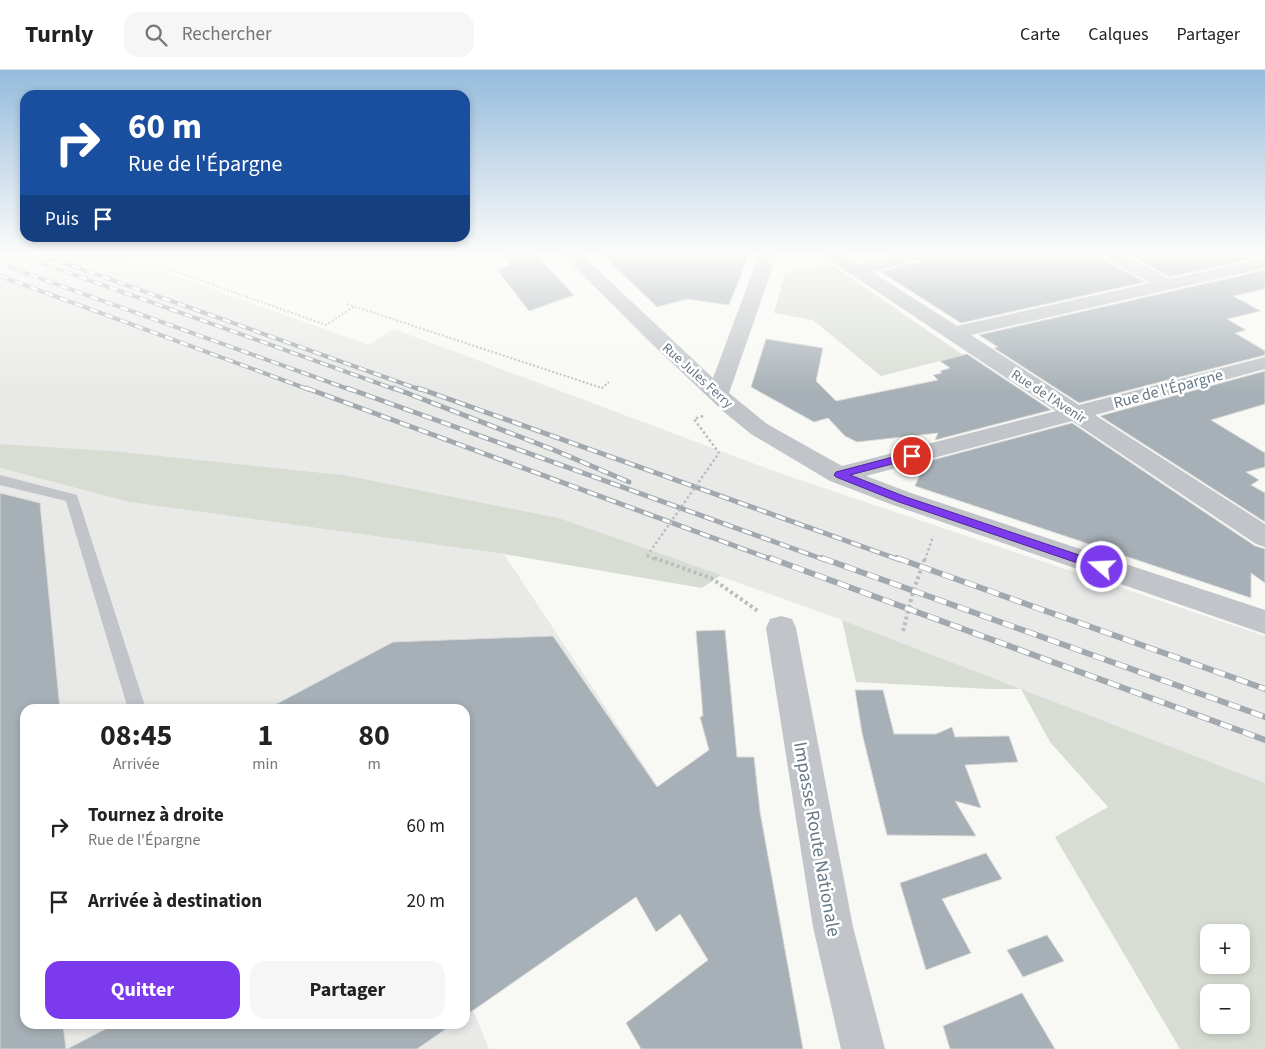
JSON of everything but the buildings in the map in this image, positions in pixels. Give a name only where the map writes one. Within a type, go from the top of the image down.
[{"type":"street","name":"Rue Jules Ferry","points":[[619,301],[660,341],[759,429],[839,475],[902,500],[1265,622]]},
{"type":"street","points":[[718,394],[752,301]]},
{"type":"street","name":"Rue de l'Avenir","points":[[905,301],[1265,537]]},
{"type":"street","points":[[954,333],[1097,301]]},
{"type":"street","name":"Rue de l'Épargne","points":[[839,475],[1265,363]]},
{"type":"street","name":"Impasse Route Nationale","points":[[780,628],[833,927],[863,1049]]},
{"type":"lane","points":[[0,480],[72,498],[135,704]]},
{"type":"path","points":[[259,301],[326,324],[355,306]]},
{"type":"path","points":[[347,304],[602,388],[609,382]]},
{"type":"path","points":[[694,419],[718,454],[648,556],[711,578],[780,628]]},
{"type":"path","points":[[902,631],[932,536]]},
{"type":"shaded area","points":[[0,301],[245,301],[369,345],[394,329],[782,474],[1265,636],[1265,783],[842,620],[559,518],[344,475],[113,451],[0,444]]},
{"type":"shaded area","points":[[777,301],[884,301],[963,355],[881,376],[813,320],[774,313]]},
{"type":"shaded area","points":[[0,444],[113,451],[344,475],[559,518],[721,575],[702,588],[504,554],[129,502],[0,468]]},
{"type":"shaded area","points":[[0,468],[129,502],[504,554],[702,853],[470,1003],[489,1049],[0,1049]]},
{"type":"shaded area","points":[[842,620],[1265,783],[1265,1049],[1180,1049],[1055,837],[1108,807],[1050,742],[1021,689],[856,682]]},
{"type":"railway","points":[[67,301],[310,390]]},
{"type":"railway","points":[[102,301],[351,390]]},
{"type":"railway","points":[[147,301],[397,390]]},
{"type":"railway","points":[[170,301],[421,390]]},
{"type":"railway","points":[[306,388],[773,560]]},
{"type":"railway","points":[[347,388],[825,560]]},
{"type":"railway","points":[[394,388],[554,450],[629,482]]},
{"type":"railway","points":[[418,388],[900,560]]},
{"type":"railway","points":[[770,558],[1265,740]]},
{"type":"railway","points":[[822,558],[1265,717]]},
{"type":"railway","points":[[897,558],[1265,689]]},
{"type":"route","points":[[912,456],[839,475],[902,500],[1102,567]]}]
